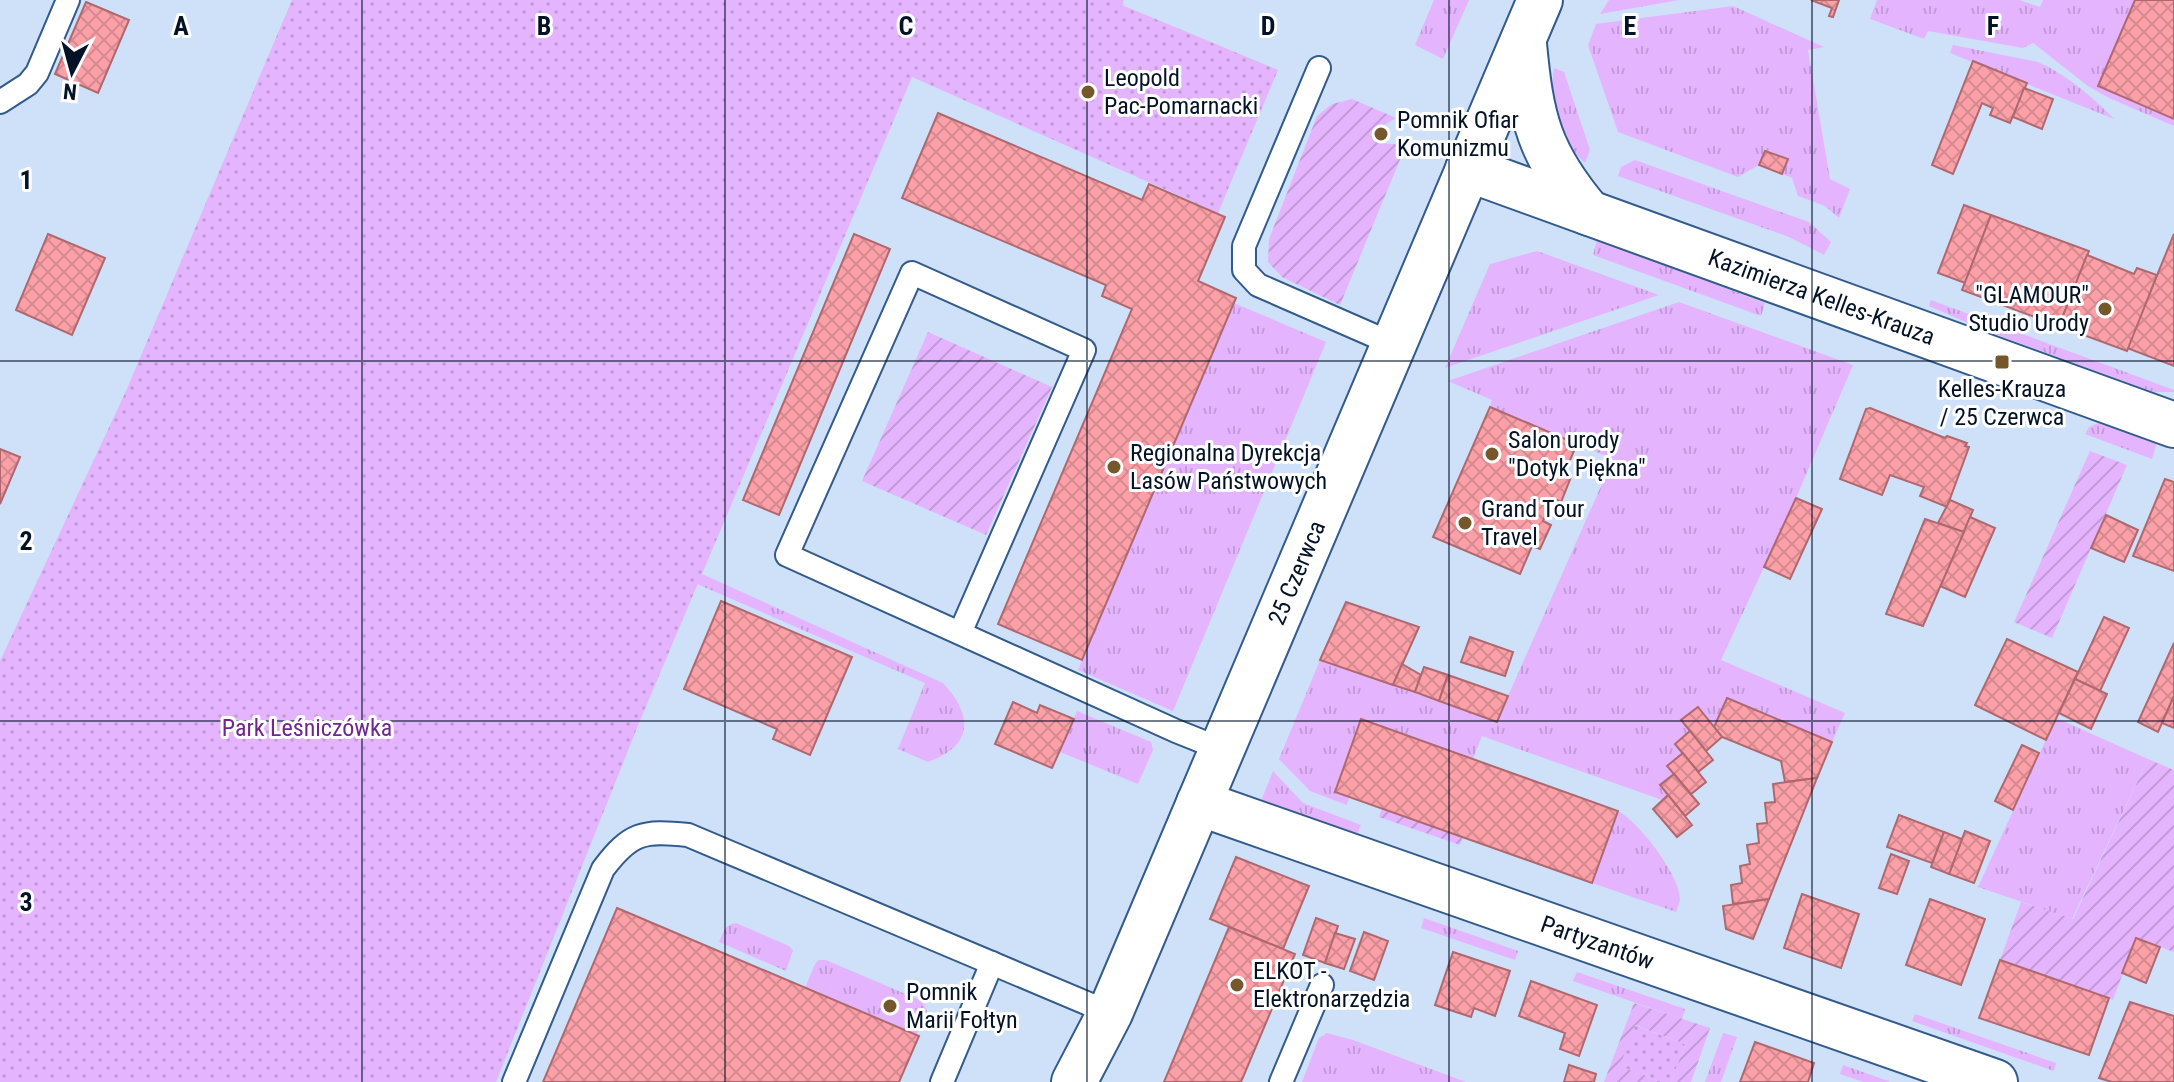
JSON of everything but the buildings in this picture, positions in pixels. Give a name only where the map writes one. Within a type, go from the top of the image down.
[{"type":"street","name":"25 Czerwca","points":[[1074,1082],[1110,1013],[1540,0]]},
{"type":"street","points":[[1523,40],[1532,112],[1547,155],[1566,186],[1589,213]]},
{"type":"street","name":"Kazimierza Kelles-Krauza","points":[[1468,169],[2174,425]]},
{"type":"street","name":"Partyzantów","points":[[1199,803],[1995,1082]]},
{"type":"street","name":"25 Czerwca","points":[[1089,1082],[1110,1013]]},
{"type":"lane","points":[[0,102],[28,84],[37,73],[68,0]]},
{"type":"lane","points":[[1319,68],[1244,246],[1244,270],[1258,285],[1393,344]]},
{"type":"lane","points":[[960,633],[1084,350],[912,273],[787,555],[960,633],[1221,749]]},
{"type":"lane","points":[[514,1082],[603,869],[619,848],[641,835],[662,832],[688,835],[1110,1013]]},
{"type":"lane","points":[[942,1082],[992,963]]},
{"type":"lane","points":[[1281,1082],[1322,985]]},
{"type":"green space","name":"Park Leśniczówka","points":[[292,0],[1124,0],[1122,5],[1278,70],[1218,213],[912,77],[639,723],[496,1082],[0,1082],[0,661],[126,391]]},
{"type":"green space","points":[[1434,0],[1469,0],[1443,59],[1415,45]]},
{"type":"green space","points":[[1609,0],[1679,0],[1600,14]]},
{"type":"green space","points":[[1877,0],[2019,0],[2040,7],[2043,0],[2135,0],[2098,86],[2174,119],[2174,126],[2088,86],[2033,43],[2023,48],[1928,31],[1924,39],[1870,19]]},
{"type":"green space","points":[[1733,6],[1824,47],[1808,50],[1830,179],[1850,189],[1839,218],[1825,206],[1798,196],[1792,178],[1782,174],[1787,159],[1765,151],[1759,165],[1738,177],[1618,132],[1588,45],[1596,24]]},
{"type":"green space","points":[[1953,45],[2038,62],[2078,87],[2114,119],[1950,53]]},
{"type":"green space","points":[[1554,68],[1564,72],[1590,150],[1585,163],[1567,142],[1556,120],[1552,96]]},
{"type":"green space","points":[[1352,99],[1396,118],[1376,130],[1380,143],[1406,145],[1340,305],[1282,277],[1268,262],[1269,239],[1317,116],[1332,104]]},
{"type":"green space","points":[[1635,160],[1809,222],[1831,242],[1824,255],[1789,237],[1618,176],[1621,167]]},
{"type":"green space","points":[[1597,240],[1765,303],[1761,316],[1593,255]]},
{"type":"green space","points":[[1537,251],[1659,295],[1445,368],[1490,264]]},
{"type":"green space","points":[[1931,300],[2174,392],[2154,392],[1989,332],[1929,306]]},
{"type":"green space","points":[[1679,302],[1853,365],[1721,660],[1845,713],[1832,742],[1728,699],[1714,727],[1682,720],[1690,731],[1675,744],[1683,753],[1668,765],[1674,774],[1661,785],[1668,795],[1662,800],[1482,736],[1473,759],[1362,719],[1335,792],[1349,797],[1347,805],[1310,791],[1279,759],[1320,660],[1497,721],[1613,459],[1490,407],[1492,400],[1448,381]]},
{"type":"green space","points":[[1234,303],[1326,342],[1173,711],[1078,670]]},
{"type":"green space","points":[[928,332],[1052,387],[986,535],[862,481]]},
{"type":"green space","points":[[2098,423],[2157,442],[2152,459],[2085,434],[2089,427]]},
{"type":"green space","points":[[2090,451],[2127,465],[2052,638],[2014,622]]},
{"type":"green space","points":[[702,574],[943,683],[953,695],[964,718],[961,739],[954,748],[928,762],[898,749],[925,683],[697,584]]},
{"type":"green space","points":[[1077,711],[1151,742],[1153,750],[1138,784],[1060,752]]},
{"type":"green space","points":[[2056,718],[2148,759],[2072,919],[1978,887]]},
{"type":"green space","points":[[2148,759],[2174,770],[2174,952],[2136,938],[2113,1000],[2000,960],[2021,902],[2073,919]]},
{"type":"green space","points":[[1273,771],[1303,803],[1361,825],[1355,840],[1261,801]]},
{"type":"green space","points":[[1382,808],[1463,837],[1460,845],[1379,817]]},
{"type":"green space","points":[[1618,811],[1657,850],[1674,877],[1680,900],[1676,912],[1592,883]]},
{"type":"green space","points":[[1424,918],[1518,951],[1515,960],[1421,928]]},
{"type":"green space","points":[[736,923],[789,946],[793,950],[786,971],[719,942],[727,927]]},
{"type":"green space","points":[[819,960],[826,960],[922,1001],[927,1011],[917,1034],[805,988]]},
{"type":"green space","points":[[1577,972],[1685,1009],[1682,1019],[1573,981]]},
{"type":"green space","points":[[1634,1003],[1710,1028],[1691,1082],[1671,1082],[1685,1044],[1635,1025],[1620,1066],[1662,1082],[1604,1082]]},
{"type":"green space","points":[[1915,1014],[2056,1063],[2054,1071],[1912,1021]]},
{"type":"green space","points":[[1634,1025],[1685,1044],[1671,1082],[1662,1082],[1619,1066]]},
{"type":"green space","points":[[1327,1033],[1466,1082],[1302,1082],[1319,1038]]},
{"type":"green space","points":[[1723,1033],[1737,1037],[1721,1082],[1705,1082]]},
{"type":"green space","points":[[1843,1065],[1891,1082],[1863,1082],[1840,1074]]},
{"type":"place","name":"Leopold Pac-Pomarnacki","points":[[1088,92]]},
{"type":"place","name":"Pomnik Ofiar Komunizmu","points":[[1381,134]]},
{"type":"place","name":"\"GLAMOUR\" Studio Urody","points":[[2105,309]]},
{"type":"place","name":"Kelles-Krauza / 25 Czerwca","points":[[2002,362]]},
{"type":"place","name":"Salon urody \"Dotyk Piękna\"","points":[[1492,454]]},
{"type":"place","name":"Regionalna Dyrekcja Lasów Państwowych","points":[[1114,467]]},
{"type":"place","name":"Grand Tour Travel","points":[[1465,523]]},
{"type":"place","name":"ELKOT - Elektronarzędzia","points":[[1237,985]]},
{"type":"place","name":"Pomnik Marii Fołtyn","points":[[890,1006]]}]
